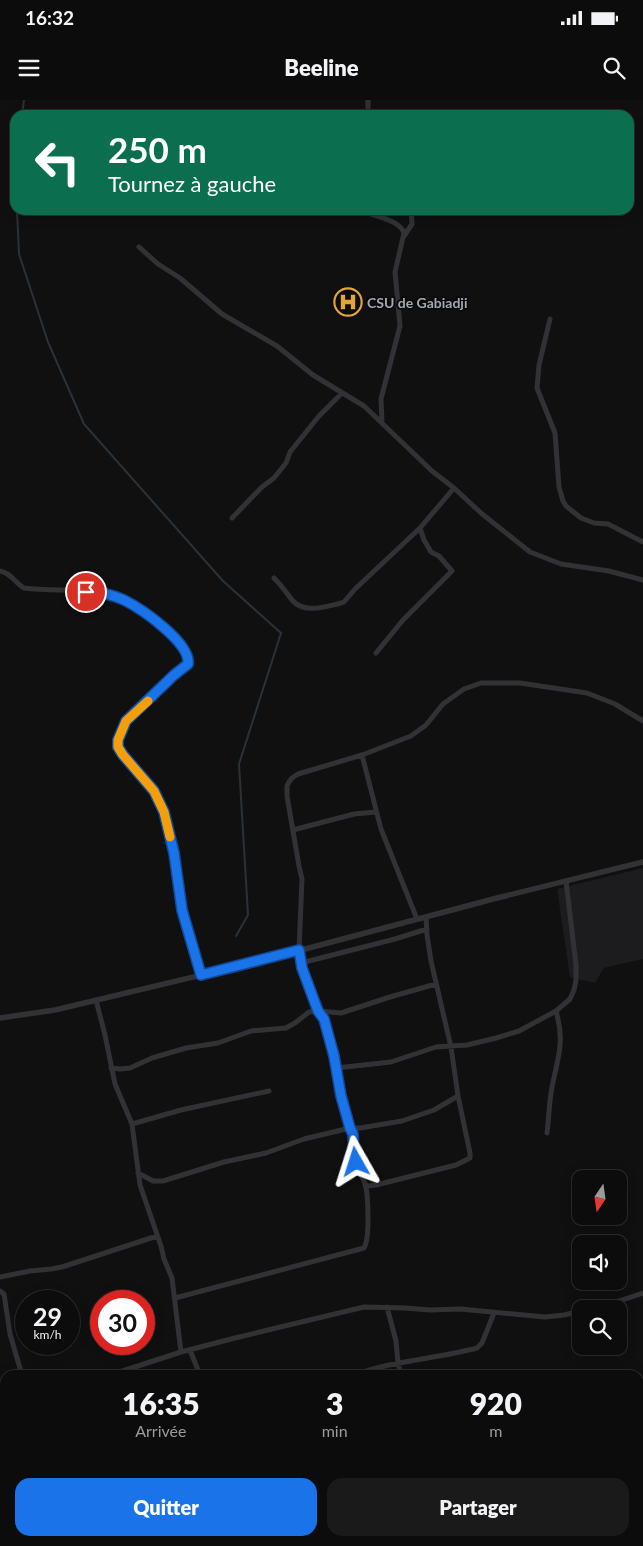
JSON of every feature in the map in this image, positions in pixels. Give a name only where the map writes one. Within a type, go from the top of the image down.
[{"type":"street","points":[[373,215],[398,225],[402,228],[404,236]]},
{"type":"street","points":[[382,422],[381,399],[400,326],[395,272],[404,236],[412,224],[411,215]]},
{"type":"street","points":[[140,247],[158,264],[180,278],[228,318],[277,346],[303,368],[364,406],[432,471],[481,513],[535,554],[561,564],[609,571],[643,580]]},
{"type":"street","points":[[550,320],[538,365],[537,388],[555,433],[558,487],[562,501],[581,518],[594,523],[608,524],[643,542]]},
{"type":"street","points":[[232,518],[262,487],[274,478],[286,463],[290,452],[319,416],[342,393]]},
{"type":"street","points":[[274,578],[294,602],[304,608],[344,602],[355,589],[420,528],[454,488]]},
{"type":"street","points":[[376,653],[403,620],[452,571],[439,556],[431,552],[420,528]]},
{"type":"street","points":[[0,571],[11,575],[17,584],[24,588],[94,591],[126,601],[164,627],[188,654],[188,664],[126,721],[118,740],[118,747],[154,791],[164,812],[174,853],[182,910],[201,975]]},
{"type":"street","points":[[175,1298],[331,1258],[364,1248],[367,1244],[366,1186],[356,1162],[354,1139],[341,1096],[324,1019],[318,1011],[301,963],[299,950],[302,879],[287,790],[287,786],[292,778],[305,771],[362,755],[411,736],[426,725],[443,704],[464,689],[481,683],[520,683],[587,693],[615,704],[643,721]]},
{"type":"street","points":[[362,755],[381,829],[417,919]]},
{"type":"street","points":[[294,830],[354,814],[376,812]]},
{"type":"street","points":[[0,1018],[55,1010],[201,975],[643,862]]},
{"type":"street","points":[[336,1068],[391,1062],[436,1047],[467,1045],[519,1031],[556,1011],[570,999],[576,980],[576,965],[566,881]]},
{"type":"street","points":[[366,1186],[456,1165],[470,1158],[458,1096],[452,1046],[431,961],[426,917]]},
{"type":"street","points":[[301,963],[395,939],[426,929]]},
{"type":"street","points":[[111,1068],[130,1068],[152,1058],[186,1048],[218,1043],[251,1031],[286,1028],[296,1023],[309,1012],[341,1013],[436,984]]},
{"type":"street","points":[[96,1000],[115,1084],[132,1124],[140,1185],[172,1278],[182,1352]]},
{"type":"street","points":[[547,1133],[551,1088],[560,1051],[560,1024],[556,1011]]},
{"type":"street","points":[[132,1124],[181,1110],[269,1091]]},
{"type":"street","points":[[138,1173],[153,1181],[163,1181],[224,1162],[266,1153],[304,1139],[350,1128],[402,1121],[434,1110],[458,1096]]},
{"type":"street","points":[[0,1277],[30,1271],[51,1270],[157,1236]]},
{"type":"street","points":[[0,1290],[4,1294],[10,1334],[21,1370]]},
{"type":"street","points":[[625,1300],[643,1293]]},
{"type":"street","points":[[126,1370],[182,1352],[364,1307],[430,1310],[460,1309],[545,1317],[572,1313]]},
{"type":"street","points":[[387,1307],[396,1341],[400,1370]]},
{"type":"street","points":[[370,1370],[382,1366],[477,1348],[482,1343],[494,1313]]},
{"type":"street","points":[[190,1350],[198,1370]]},
{"type":"shaded area","points":[[643,868],[643,959],[604,968],[595,983],[570,977],[557,889]]},
{"type":"waterway","points":[[23,110],[24,100]]},
{"type":"waterway","points":[[17,215],[19,254],[48,342],[84,424],[223,581],[281,633],[239,764],[248,915],[236,936]]},
{"type":"slow traffic","points":[[148,701],[126,721],[121,729],[118,747],[154,791],[164,812],[170,837]]},
{"type":"place","name":"CSU de Gabiadji","points":[[348,302]]},
{"type":"route","points":[[86,592],[101,592],[126,601],[164,627],[188,654],[188,664],[126,721],[121,729],[118,747],[154,791],[164,812],[174,853],[182,910],[201,975],[299,950],[302,968],[318,1011],[324,1019],[334,1056],[341,1096],[353,1134],[356,1162]]}]
